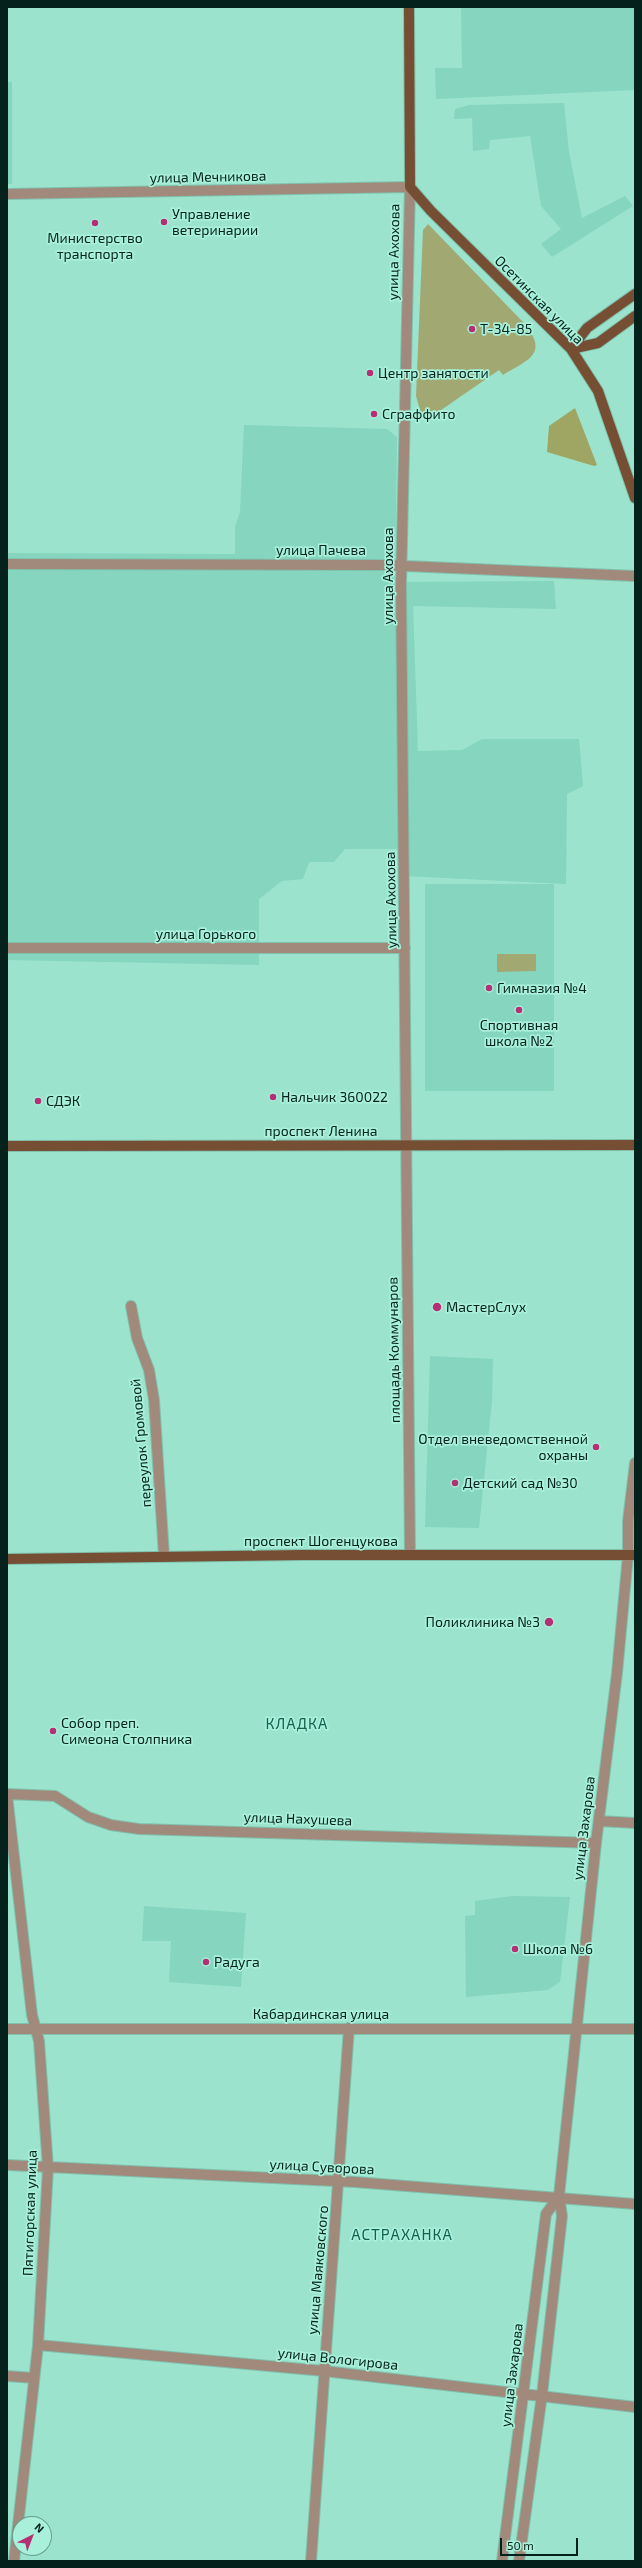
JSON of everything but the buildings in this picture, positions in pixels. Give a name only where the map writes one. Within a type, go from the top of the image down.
[{"type":"main road","name":"улица Ахохова","points":[[409,7],[410,187]]},
{"type":"main road","name":"Осетинская улица","points":[[410,187],[431,211],[571,349],[598,391],[635,498]]},
{"type":"main road","points":[[571,349],[587,328],[635,294]]},
{"type":"main road","points":[[571,349],[598,342],[635,316]]},
{"type":"main road","name":"проспект Ленина","points":[[7,1146],[635,1145]]},
{"type":"main road","name":"проспект Шогенцукова","points":[[7,1559],[164,1556],[632,1555]]},
{"type":"street","name":"улица Мечникова","points":[[7,194],[410,187]]},
{"type":"street","name":"улица Ахохова","points":[[406,1146],[401,566],[410,187]]},
{"type":"street","name":"улица Пачева","points":[[7,564],[401,566],[635,576]]},
{"type":"street","name":"улица Горького","points":[[7,948],[405,948]]},
{"type":"street","name":"площадь Коммунаров","points":[[406,1146],[405,1182],[410,1555]]},
{"type":"street","name":"переулок Громовой","points":[[132,1306],[137,1338],[149,1370],[154,1400],[164,1556]]},
{"type":"street","name":"улица Захарова","points":[[519,2561],[542,2395],[562,2216],[559,2196],[596,1843],[632,1555],[628,1521],[635,1463]]},
{"type":"street","name":"улица Нахушева","points":[[7,1795],[55,1796],[88,1817],[111,1824],[138,1829],[596,1843]]},
{"type":"street","name":"Пятигорская улица","points":[[7,1795],[32,2016],[39,2041],[48,2168],[38,2345],[14,2561]]},
{"type":"street","points":[[599,1821],[635,1823]]},
{"type":"street","name":"улица Маяковского","points":[[311,2561],[349,2028]]},
{"type":"street","name":"Кабардинская улица","points":[[7,2029],[635,2029]]},
{"type":"street","name":"улица Суворова","points":[[7,2165],[338,2181],[559,2196],[635,2204]]},
{"type":"street","name":"улица Захарова","points":[[502,2561],[546,2214],[559,2196]]},
{"type":"street","name":"улица Вологирова","points":[[38,2345],[324,2371],[524,2392],[635,2407]]},
{"type":"street","points":[[7,2376],[34,2378]]},
{"type":"shaded area","points":[[461,7],[635,7],[635,90],[436,99],[435,68],[462,68]]},
{"type":"shaded area","points":[[7,82],[12,82],[12,184],[7,184]]},
{"type":"shaded area","points":[[564,103],[569,152],[582,218],[625,196],[633,206],[552,257],[541,244],[561,229],[541,206],[530,136],[490,140],[489,149],[473,151],[472,118],[454,119],[455,109],[469,105]]},
{"type":"shaded area","points":[[244,425],[387,429],[397,437],[395,582],[554,581],[556,609],[413,606],[418,751],[462,750],[482,739],[579,739],[583,786],[567,794],[566,884],[404,876],[404,849],[345,849],[334,862],[309,862],[303,879],[282,881],[259,899],[259,965],[7,960],[7,553],[235,554],[235,527],[240,512]]},
{"type":"shaded area","name":"Гимназия №4","points":[[425,884],[554,884],[554,1091],[425,1091]]},
{"type":"shaded area","name":"Детский сад №30","points":[[430,1356],[493,1359],[492,1401],[479,1528],[425,1527]]},
{"type":"shaded area","name":"Школа №6","points":[[512,1896],[570,1897],[560,1982],[548,1990],[466,1997],[465,1916],[475,1915],[475,1901]]},
{"type":"shaded area","name":"Радуга","points":[[144,1906],[246,1913],[241,1987],[169,1982],[171,1941],[142,1941]]},
{"type":"green space","points":[[428,224],[523,322],[531,333],[535,342],[535,349],[528,360],[503,375],[499,370],[431,417],[421,413],[416,396],[423,230]]},
{"type":"green space","points":[[575,408],[597,465],[594,466],[547,452],[549,426]]},
{"type":"green space","points":[[497,954],[536,954],[536,971],[497,972]]},
{"type":"place","name":"Управление ветеринарии","points":[[164,222]]},
{"type":"place","name":"Министерство транспорта","points":[[95,223]]},
{"type":"place","name":"Т-34-85","points":[[472,329]]},
{"type":"place","name":"Центр занятости","points":[[370,373]]},
{"type":"place","name":"Сграффито","points":[[374,414]]},
{"type":"place","name":"Гимназия №4","points":[[489,988]]},
{"type":"place","name":"Спортивная школа №2","points":[[519,1010]]},
{"type":"place","name":"Нальчик 360022","points":[[273,1097]]},
{"type":"place","name":"СДЭК","points":[[38,1101]]},
{"type":"place","name":"МастерСлух","points":[[437,1307]]},
{"type":"place","name":"Отдел вневедомственной охраны","points":[[596,1447]]},
{"type":"place","name":"Детский сад №30","points":[[455,1483]]},
{"type":"place","name":"Поликлиника №3","points":[[549,1622]]},
{"type":"place","name":"Собор преп. Симеона Столпника","points":[[53,1731]]},
{"type":"place","name":"Школа №6","points":[[515,1949]]},
{"type":"place","name":"Радуга","points":[[206,1962]]},
{"type":"district","name":"КЛАДКА","points":[[297,1724]]},
{"type":"district","name":"АСТРАХАНКА","points":[[402,2235]]}]
